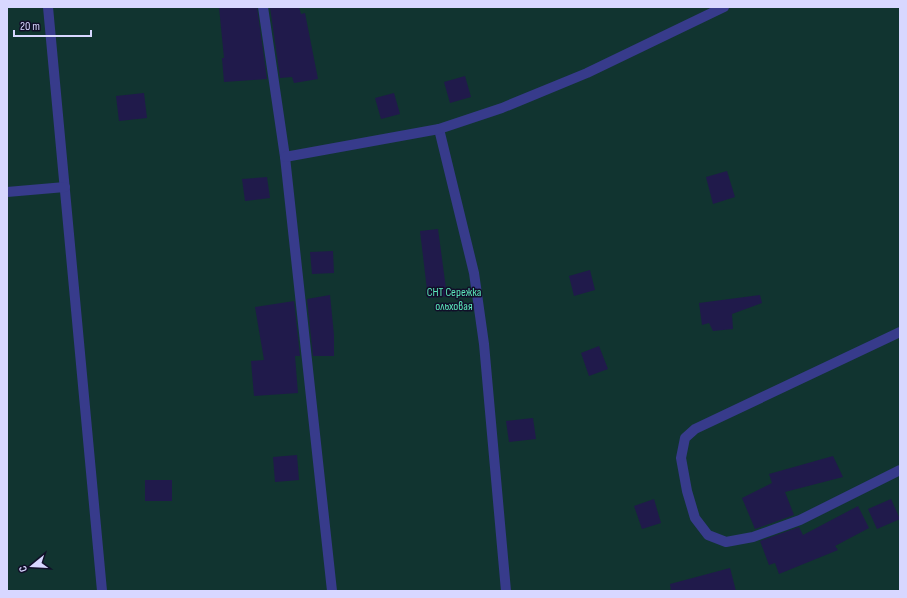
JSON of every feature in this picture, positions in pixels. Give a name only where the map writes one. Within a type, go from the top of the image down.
[{"type":"lane","points":[[48,7],[102,591]]},
{"type":"lane","points":[[263,7],[285,157],[332,591]]},
{"type":"lane","points":[[285,157],[439,129],[502,108],[587,73],[724,8]]},
{"type":"lane","points":[[439,129],[474,273],[484,344],[506,591]]},
{"type":"lane","points":[[7,192],[64,187]]},
{"type":"lane","points":[[900,332],[695,429],[686,438],[681,458],[687,491],[695,518],[708,534],[726,542],[753,537],[800,520],[900,470]]},
{"type":"green space","name":"СНТ Сережка ольховая","points":[[7,7],[900,7],[900,591],[7,591]]},
{"type":"building","points":[[219,7],[257,7],[267,79],[224,82],[222,58],[224,58]]},
{"type":"building","points":[[270,7],[299,7],[301,14],[305,13],[318,79],[294,83],[292,77],[280,78]]},
{"type":"building","points":[[465,76],[471,97],[450,103],[444,82]]},
{"type":"building","points":[[144,93],[147,118],[119,121],[116,96]]},
{"type":"building","points":[[394,93],[400,114],[381,119],[375,98]]},
{"type":"building","points":[[727,171],[735,197],[713,204],[706,177]]},
{"type":"building","points":[[267,177],[270,198],[245,201],[242,179]]},
{"type":"building","points":[[438,229],[447,296],[428,298],[420,231]]},
{"type":"building","points":[[333,251],[334,273],[312,274],[310,252]]},
{"type":"building","points":[[590,270],[595,290],[574,296],[569,276]]},
{"type":"building","points":[[330,295],[334,335],[334,356],[313,356],[307,299]]},
{"type":"building","points":[[760,295],[762,303],[732,314],[733,329],[713,331],[709,323],[702,325],[699,303]]},
{"type":"building","points":[[294,301],[300,356],[295,356],[298,393],[254,396],[251,361],[264,360],[255,307]]},
{"type":"building","points":[[599,346],[608,369],[589,376],[581,353]]},
{"type":"building","points":[[533,418],[536,439],[509,442],[506,421]]},
{"type":"building","points":[[297,455],[299,480],[275,482],[273,457]]},
{"type":"building","points":[[833,456],[843,477],[785,492],[794,515],[755,529],[742,498],[772,483],[769,474]]},
{"type":"building","points":[[145,480],[172,480],[172,501],[145,501]]},
{"type":"building","points":[[654,499],[661,523],[642,529],[634,506]]},
{"type":"building","points":[[891,499],[900,519],[877,529],[868,509]]},
{"type":"building","points":[[858,506],[869,528],[835,546],[838,550],[779,574],[775,563],[769,565],[760,541],[799,527],[803,535]]},
{"type":"building","points":[[730,568],[736,591],[671,591],[670,584]]}]
